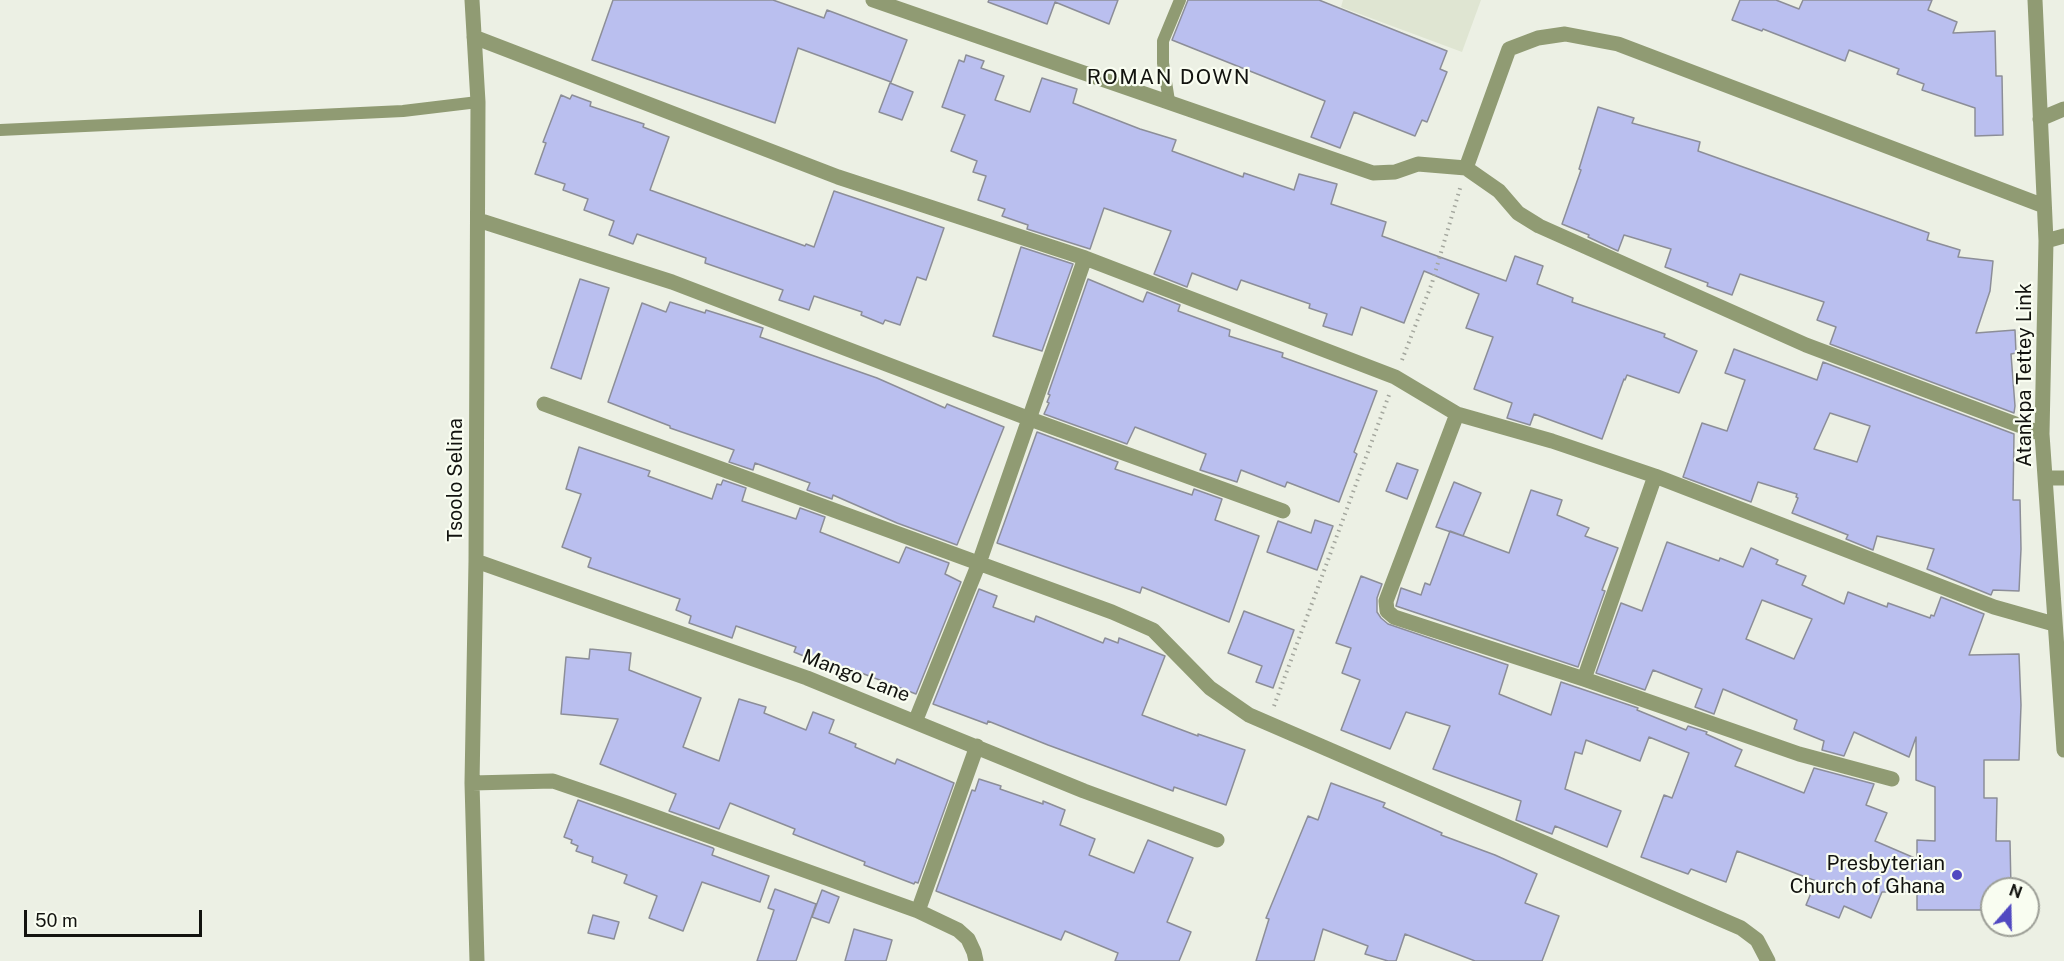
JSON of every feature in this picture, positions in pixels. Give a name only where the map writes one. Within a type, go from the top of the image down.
[{"type":"street","name":"Tsoolo Selina","points":[[472,0],[478,102],[476,561],[472,783],[477,961]]},
{"type":"street","points":[[873,0],[1373,173],[1395,172],[1418,164],[1466,168],[1499,191],[1518,213],[1539,226],[1806,345],[2042,434]]},
{"type":"street","name":"Atankpa Tettey Link","points":[[2035,0],[2046,240],[2042,434],[2064,750]]},
{"type":"street","points":[[1466,168],[1509,49],[1538,38],[1565,34],[1618,44],[2043,206]]},
{"type":"street","points":[[474,37],[838,177],[1084,258],[1395,377],[1457,414],[1552,441],[1655,476],[1994,607],[2054,624]]},
{"type":"street","points":[[2040,119],[2064,110]]},
{"type":"street","points":[[478,220],[672,282],[1283,511]]},
{"type":"street","points":[[2046,240],[2064,236]]},
{"type":"street","points":[[915,722],[979,563],[1084,258]]},
{"type":"street","points":[[544,404],[1112,612],[1153,630],[1210,688],[1249,715],[1741,928],[1757,940],[1768,961]]},
{"type":"street","points":[[1457,414],[1386,601],[1387,611],[1394,617],[1584,679],[1799,754],[1892,779]]},
{"type":"street","points":[[1584,679],[1655,476]]},
{"type":"street","points":[[2046,478],[2064,478]]},
{"type":"street","name":"Mango Lane","points":[[476,561],[807,678],[1084,791],[1216,840]]},
{"type":"street","points":[[918,911],[977,746]]},
{"type":"street","points":[[472,783],[553,781],[918,911],[958,930],[968,939],[976,961]]},
{"type":"lane","points":[[1169,101],[1163,63],[1163,41],[1180,0]]},
{"type":"lane","points":[[0,130],[403,111],[478,102]]},
{"type":"path","points":[[1267,723],[1432,283],[1466,168]]},
{"type":"shaded area","points":[[1343,0],[1481,0],[1462,52],[1341,7]]},
{"type":"building","points":[[613,0],[773,0],[824,18],[827,10],[907,40],[891,82],[798,48],[775,123],[592,60]]},
{"type":"building","points":[[989,0],[1118,0],[1109,24],[1055,2],[1047,24],[988,2]]},
{"type":"building","points":[[1188,0],[1319,0],[1447,51],[1440,69],[1447,72],[1427,122],[1422,120],[1415,136],[1354,112],[1340,148],[1311,137],[1325,101],[1172,40]]},
{"type":"building","points":[[1740,0],[1776,0],[1799,9],[1803,0],[1932,0],[1928,10],[1957,22],[1953,33],[1995,31],[1996,76],[2002,76],[2003,135],[1975,136],[1975,108],[1922,90],[1924,84],[1897,74],[1899,69],[1849,50],[1845,61],[1763,29],[1762,31],[1732,20]]},
{"type":"building","points":[[966,55],[984,61],[981,68],[1004,76],[995,100],[1030,112],[1042,78],[1077,89],[1073,103],[1140,129],[1176,140],[1172,151],[1243,177],[1244,173],[1294,190],[1299,174],[1337,184],[1331,204],[1386,222],[1382,236],[1506,281],[1515,256],[1543,266],[1537,284],[1573,298],[1572,302],[1665,334],[1664,337],[1697,351],[1679,393],[1627,375],[1602,439],[1534,414],[1530,425],[1507,418],[1512,403],[1474,389],[1493,337],[1466,328],[1479,294],[1424,271],[1404,323],[1361,307],[1352,335],[1323,326],[1327,314],[1309,308],[1310,304],[1241,280],[1237,290],[1192,273],[1187,287],[1154,274],[1171,231],[1104,208],[1090,249],[1027,229],[1028,225],[1002,216],[1005,209],[978,200],[986,176],[973,172],[977,161],[951,151],[965,115],[942,107],[959,60],[964,62]]},
{"type":"building","points":[[890,83],[913,92],[902,120],[879,112]]},
{"type":"building","points":[[561,95],[570,99],[572,95],[591,102],[590,106],[644,124],[643,127],[669,137],[650,190],[805,246],[806,244],[814,247],[834,191],[944,228],[926,280],[917,277],[900,325],[885,320],[883,324],[861,315],[862,312],[814,296],[809,310],[779,300],[783,290],[705,263],[706,258],[637,234],[633,244],[609,235],[614,221],[584,210],[588,199],[563,190],[565,184],[535,174],[546,143],[543,142]]},
{"type":"building","points":[[1598,107],[1634,118],[1632,123],[1700,142],[1698,151],[1929,233],[1927,240],[1960,250],[1958,257],[1993,261],[1990,291],[1976,333],[2015,330],[2016,353],[2011,354],[2014,413],[1830,344],[1836,327],[1817,320],[1824,302],[1740,274],[1732,295],[1707,286],[1708,283],[1665,267],[1671,249],[1624,235],[1618,251],[1588,237],[1589,235],[1562,224],[1581,170],[1579,169]]},
{"type":"building","points":[[1021,247],[1073,264],[1042,351],[993,336]]},
{"type":"building","points":[[580,279],[609,288],[581,379],[551,368]]},
{"type":"building","points":[[1088,279],[1143,302],[1147,292],[1180,305],[1178,311],[1230,330],[1229,336],[1283,353],[1282,357],[1377,391],[1354,452],[1357,454],[1339,502],[1287,482],[1285,487],[1241,470],[1237,482],[1200,470],[1206,454],[1135,427],[1127,444],[1044,414],[1049,403],[1047,402],[1050,395],[1048,394]]},
{"type":"building","points":[[670,302],[705,313],[706,310],[763,328],[760,337],[877,378],[945,408],[947,404],[1004,427],[957,545],[897,523],[833,495],[832,499],[807,490],[810,483],[755,463],[753,470],[729,462],[734,450],[670,428],[670,426],[608,402],[642,303],[666,312]]},
{"type":"building","points":[[1734,349],[1817,380],[1823,362],[2014,434],[2013,500],[2020,500],[2019,591],[1993,590],[1991,595],[1927,569],[1934,549],[1877,536],[1873,550],[1846,539],[1848,535],[1792,513],[1798,498],[1797,494],[1758,482],[1751,502],[1683,477],[1702,423],[1727,431],[1745,380],[1725,373]],"holes":[[[1830,413],[1870,426],[1857,462],[1814,449]]]},
{"type":"building","points":[[1037,432],[1118,462],[1115,469],[1192,495],[1194,489],[1222,499],[1215,520],[1259,536],[1229,622],[1142,587],[1140,593],[997,543]]},
{"type":"building","points":[[579,447],[650,471],[648,476],[712,499],[717,484],[721,485],[723,480],[746,488],[742,501],[796,519],[800,508],[825,517],[820,532],[899,563],[906,547],[949,563],[945,574],[961,582],[916,694],[851,669],[849,675],[794,652],[796,647],[736,626],[732,638],[689,623],[691,616],[676,610],[680,599],[588,567],[591,558],[562,547],[581,494],[566,489]]},
{"type":"building","points":[[1397,463],[1418,470],[1407,499],[1386,491]]},
{"type":"building","points":[[1454,482],[1481,493],[1463,536],[1436,527]]},
{"type":"building","points":[[1531,490],[1562,500],[1557,515],[1589,528],[1585,536],[1618,548],[1578,667],[1396,606],[1401,588],[1421,595],[1425,583],[1430,585],[1450,531],[1509,553]]},
{"type":"building","points":[[1315,520],[1333,526],[1317,570],[1267,552],[1278,521],[1311,533]]},
{"type":"building","points":[[1667,542],[1743,567],[1751,548],[1778,560],[1776,564],[1806,576],[1802,585],[1844,604],[1848,592],[1887,607],[1888,603],[1930,618],[1931,615],[1934,616],[1941,597],[1984,614],[1969,655],[2019,654],[2021,705],[2019,760],[1984,760],[1984,798],[1997,798],[1996,841],[2010,841],[2011,877],[1980,877],[1980,910],[1917,910],[1917,892],[1882,892],[1871,918],[1844,906],[1839,918],[1806,905],[1816,881],[1737,851],[1726,882],[1691,869],[1688,874],[1641,857],[1664,795],[1672,798],[1689,753],[1649,737],[1640,761],[1586,740],[1582,754],[1575,752],[1565,789],[1621,811],[1607,847],[1555,826],[1552,834],[1516,820],[1521,801],[1433,769],[1450,726],[1406,712],[1390,749],[1341,730],[1360,680],[1342,673],[1351,648],[1336,643],[1361,576],[1382,584],[1377,598],[1377,612],[1388,624],[1508,665],[1499,694],[1551,715],[1561,682],[1638,708],[1637,710],[1686,730],[1688,726],[1707,732],[1706,734],[1742,750],[1735,766],[1804,793],[1814,768],[1874,784],[1866,805],[1887,813],[1875,841],[1917,859],[1917,840],[1935,841],[1935,787],[1916,780],[1916,737],[1909,757],[1854,732],[1844,756],[1822,750],[1824,741],[1794,729],[1797,720],[1723,689],[1714,714],[1695,707],[1702,689],[1653,670],[1645,690],[1596,673],[1621,603],[1642,611]],"holes":[[[1762,600],[1812,619],[1794,659],[1746,639]]]},
{"type":"building","points":[[979,589],[997,596],[993,607],[1034,622],[1036,616],[1103,643],[1105,638],[1118,643],[1119,638],[1165,656],[1142,715],[1198,736],[1198,734],[1245,750],[1226,805],[1174,787],[1173,791],[988,721],[987,724],[933,704]]},
{"type":"building","points":[[1244,611],[1294,630],[1273,688],[1256,682],[1262,666],[1228,653]]},
{"type":"building","points":[[590,649],[631,653],[629,670],[701,698],[683,747],[719,761],[739,699],[766,707],[764,713],[806,730],[813,712],[834,720],[829,733],[856,744],[855,747],[895,764],[897,759],[954,783],[918,883],[914,884],[864,865],[865,862],[793,834],[795,829],[730,803],[719,829],[669,811],[676,794],[600,764],[618,719],[561,714],[566,657],[589,659]]},
{"type":"building","points":[[979,779],[1001,786],[1000,789],[1043,804],[1043,801],[1065,810],[1060,825],[1095,839],[1089,855],[1134,873],[1148,840],[1193,858],[1167,922],[1191,932],[1179,961],[1115,961],[1118,953],[1065,931],[1061,940],[936,891],[972,790],[975,791]]},
{"type":"building","points":[[1331,783],[1385,803],[1383,807],[1442,833],[1441,835],[1537,874],[1525,903],[1559,916],[1542,961],[1475,961],[1405,934],[1396,961],[1388,961],[1365,954],[1368,946],[1323,929],[1314,961],[1256,961],[1269,919],[1266,918],[1308,816],[1318,820]]},
{"type":"building","points":[[578,800],[713,848],[712,855],[769,876],[760,902],[702,882],[683,931],[649,918],[657,896],[624,883],[627,875],[592,862],[593,857],[576,851],[578,846],[571,843],[572,840],[564,837]]},
{"type":"building","points":[[775,889],[816,904],[796,961],[757,961],[774,910],[768,908]]},
{"type":"building","points":[[822,890],[839,897],[829,923],[812,917]]},
{"type":"building","points":[[593,915],[619,922],[614,939],[588,933]]},
{"type":"building","points":[[854,929],[892,940],[886,961],[845,961]]},
{"type":"place","name":"Presbyterian Church of Ghana","points":[[1957,875]]},
{"type":"district","name":"ROMAN DOWN","points":[[1169,78]]}]
